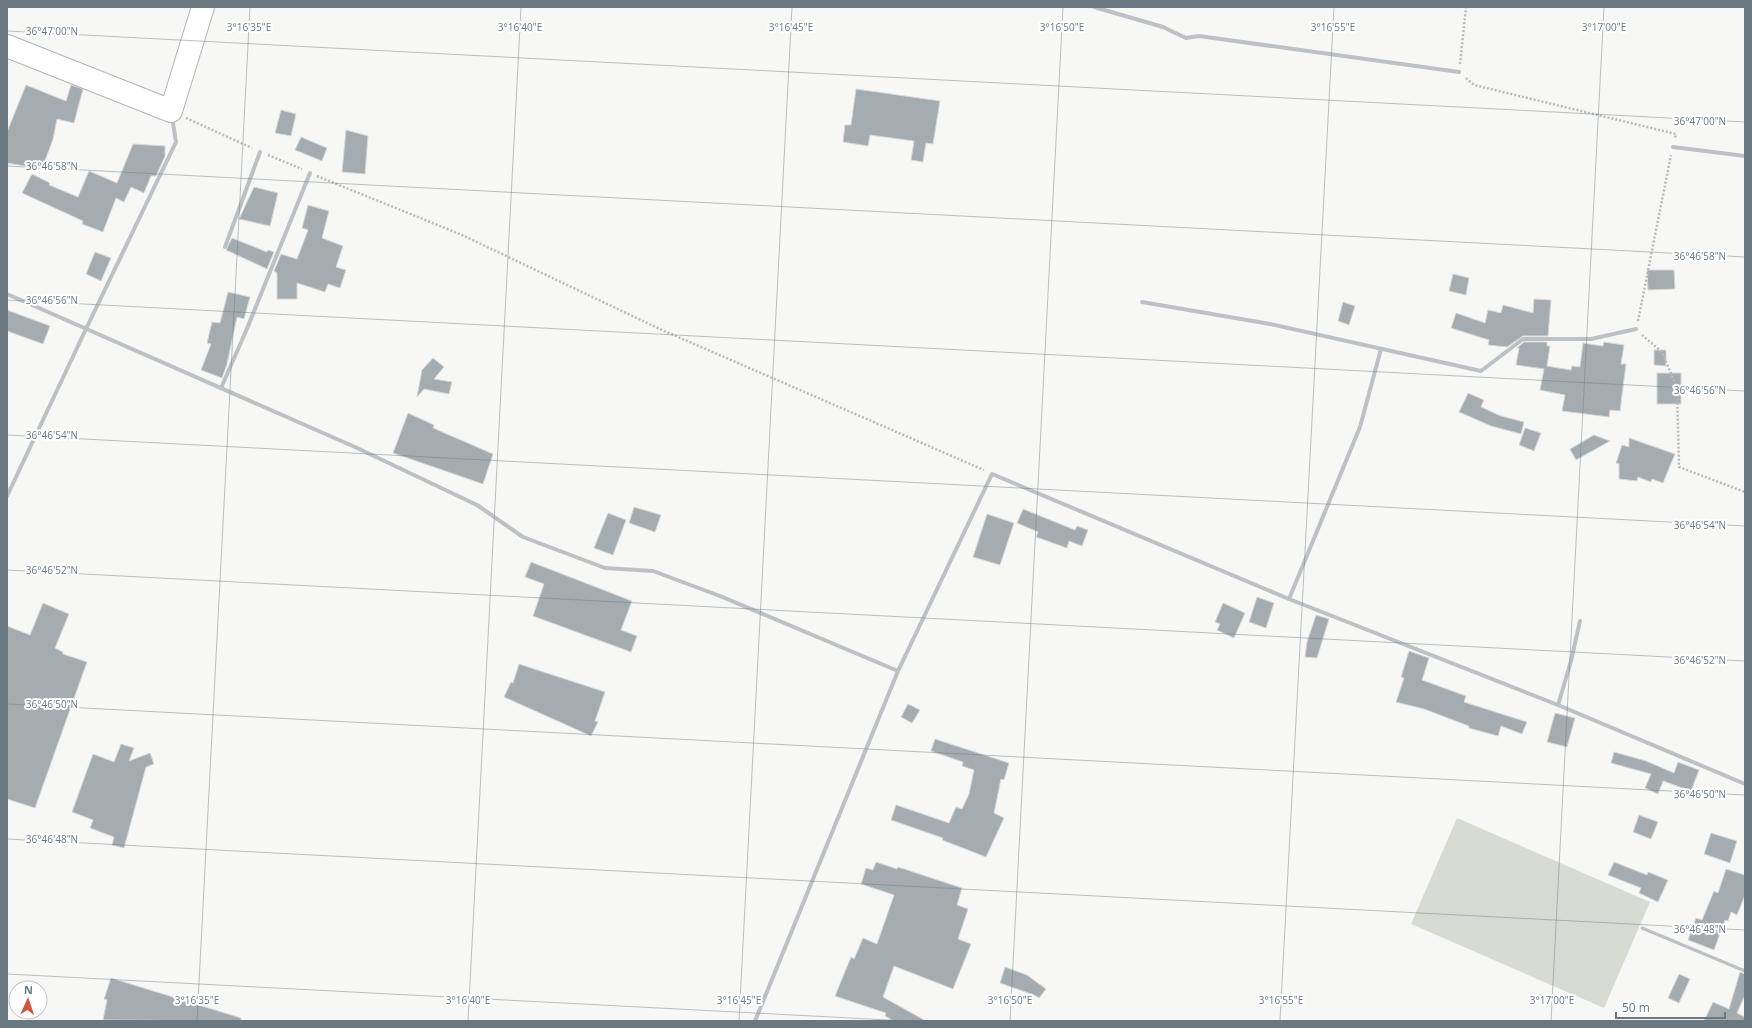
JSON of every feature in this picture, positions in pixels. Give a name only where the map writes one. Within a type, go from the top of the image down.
[{"type":"main road","points":[[7,46],[171,111],[203,7]]},
{"type":"street","points":[[1094,7],[1163,27],[1186,38],[1199,36],[1459,72]]},
{"type":"street","points":[[7,496],[176,142],[171,111]]},
{"type":"street","points":[[1673,147],[1745,156]]},
{"type":"street","points":[[225,247],[260,152]]},
{"type":"street","points":[[221,388],[246,331],[310,173]]},
{"type":"street","points":[[7,294],[355,447],[476,505],[523,537],[606,568],[653,571],[720,596],[898,671]]},
{"type":"street","points":[[1142,302],[1270,324],[1481,371],[1523,339],[1590,339],[1636,329]]},
{"type":"street","points":[[1289,599],[1360,427],[1381,349]]},
{"type":"street","points":[[755,1021],[898,671],[992,474],[1289,599],[1558,705],[1745,784]]},
{"type":"street","points":[[1558,705],[1572,661],[1580,621]]},
{"type":"lane","points":[[1642,928],[1745,970]]},
{"type":"path","points":[[1466,7],[1459,72],[1474,85],[1676,134],[1636,329],[1662,352],[1677,388],[1679,467],[1745,492]]},
{"type":"path","points":[[356,191],[462,235],[662,330],[992,474]]},
{"type":"shaded area","points":[[1457,818],[1650,902],[1604,1008],[1411,924]]},
{"type":"building","points":[[26,85],[66,101],[71,85],[83,89],[74,123],[57,119],[53,139],[42,169],[7,163],[7,132]]},
{"type":"building","points":[[856,89],[940,101],[933,144],[926,143],[923,162],[911,160],[914,141],[870,135],[868,146],[843,142],[845,125],[851,125]]},
{"type":"building","points":[[281,110],[296,114],[291,136],[275,133]]},
{"type":"building","points":[[346,130],[368,136],[365,174],[342,172]]},
{"type":"building","points":[[301,137],[327,148],[322,161],[295,150]]},
{"type":"building","points":[[133,144],[165,146],[165,156],[156,176],[151,176],[144,193],[131,187],[124,202],[116,198],[103,232],[82,224],[83,221],[22,193],[32,174],[50,183],[49,185],[78,197],[89,171],[117,183]]},
{"type":"building","points":[[254,187],[278,193],[270,226],[239,219]]},
{"type":"building","points":[[308,205],[329,211],[322,238],[343,246],[336,267],[346,270],[340,288],[328,284],[325,292],[297,283],[297,299],[277,299],[277,273],[274,271],[281,254],[297,259],[308,230],[302,228]]},
{"type":"building","points":[[232,238],[267,252],[268,250],[274,252],[267,269],[226,250]]},
{"type":"building","points":[[95,252],[111,258],[101,281],[86,274]]},
{"type":"building","points":[[1647,270],[1674,270],[1675,289],[1648,290]]},
{"type":"building","points":[[1453,274],[1469,278],[1466,295],[1449,291]]},
{"type":"building","points":[[228,292],[250,297],[244,319],[237,317],[227,364],[222,378],[201,370],[211,344],[207,343],[212,322],[220,323]]},
{"type":"building","points":[[1534,299],[1551,300],[1548,336],[1523,336],[1507,347],[1488,345],[1489,340],[1451,328],[1456,313],[1485,323],[1488,310],[1501,313],[1503,305],[1533,313]]},
{"type":"building","points":[[1343,302],[1355,306],[1349,325],[1338,321]]},
{"type":"building","points":[[7,310],[50,326],[43,344],[7,331]]},
{"type":"building","points":[[1524,342],[1547,342],[1547,346],[1550,346],[1547,366],[1571,370],[1572,366],[1580,367],[1583,343],[1603,346],[1604,342],[1624,345],[1621,364],[1626,364],[1620,411],[1610,410],[1609,417],[1562,411],[1565,395],[1540,390],[1544,369],[1516,365],[1519,348],[1517,348]]},
{"type":"building","points":[[1654,350],[1666,350],[1666,366],[1654,365]]},
{"type":"building","points":[[433,358],[444,367],[434,379],[452,382],[449,394],[424,389],[417,397],[422,370]]},
{"type":"building","points":[[1657,373],[1681,373],[1681,404],[1657,404]]},
{"type":"building","points":[[1468,393],[1484,400],[1481,407],[1501,416],[1524,422],[1521,434],[1491,426],[1459,412]]},
{"type":"building","points":[[408,413],[434,425],[433,428],[493,454],[483,484],[393,453]]},
{"type":"building","points":[[1525,428],[1541,433],[1534,451],[1519,445]]},
{"type":"building","points":[[1594,435],[1610,441],[1576,460],[1570,449]]},
{"type":"building","points":[[1629,438],[1675,454],[1663,483],[1652,479],[1651,482],[1638,477],[1637,481],[1619,479],[1619,464],[1616,463],[1622,445],[1629,447]]},
{"type":"building","points":[[634,507],[661,515],[655,532],[629,523]]},
{"type":"building","points":[[1023,509],[1075,530],[1077,526],[1088,530],[1082,546],[1069,541],[1067,548],[1036,537],[1038,532],[1017,523]]},
{"type":"building","points":[[608,513],[626,520],[613,555],[594,548]]},
{"type":"building","points":[[987,514],[1014,523],[1000,565],[973,557]]},
{"type":"building","points":[[531,562],[632,601],[621,630],[637,636],[631,652],[533,616],[544,584],[525,577]]},
{"type":"building","points":[[1257,597],[1274,603],[1266,628],[1249,622]]},
{"type":"building","points":[[43,603],[69,614],[55,648],[63,652],[63,654],[87,662],[35,808],[7,799],[7,626],[30,635]]},
{"type":"building","points":[[1223,603],[1245,613],[1234,638],[1217,630],[1220,624],[1215,622]]},
{"type":"building","points":[[1316,615],[1329,619],[1317,658],[1305,657],[1307,642]]},
{"type":"building","points":[[1409,651],[1429,658],[1422,680],[1466,696],[1464,702],[1527,722],[1522,734],[1501,726],[1498,736],[1469,728],[1469,726],[1424,709],[1396,702],[1404,678],[1401,677]]},
{"type":"building","points":[[519,664],[605,692],[595,721],[598,722],[591,736],[504,697],[511,682],[513,683]]},
{"type":"building","points":[[908,704],[920,710],[912,723],[901,717]]},
{"type":"building","points":[[1555,713],[1575,718],[1567,747],[1547,742]]},
{"type":"building","points":[[935,739],[1009,763],[1004,780],[1001,779],[994,813],[1004,818],[986,857],[942,840],[943,838],[891,820],[896,805],[949,823],[956,807],[962,809],[969,794],[974,770],[962,766],[963,762],[931,751]]},
{"type":"building","points":[[121,744],[134,748],[129,761],[150,753],[154,764],[146,767],[124,848],[112,845],[114,837],[90,828],[93,820],[72,812],[93,754],[114,762]]},
{"type":"building","points":[[1614,752],[1646,761],[1674,773],[1678,762],[1699,770],[1691,791],[1663,781],[1658,794],[1645,788],[1651,774],[1611,763]]},
{"type":"building","points":[[1639,815],[1658,822],[1651,839],[1633,832]]},
{"type":"building","points":[[1711,833],[1737,841],[1730,863],[1704,854]]},
{"type":"building","points":[[876,862],[897,869],[898,867],[962,888],[957,905],[968,909],[958,939],[971,944],[953,989],[894,966],[883,997],[926,1021],[894,1021],[885,1016],[886,1013],[835,996],[851,957],[854,959],[863,938],[877,944],[894,895],[861,884],[866,868],[873,870]]},
{"type":"building","points":[[1614,862],[1647,875],[1648,872],[1668,880],[1658,902],[1639,893],[1641,888],[1608,875]]},
{"type":"building","points":[[1726,869],[1745,875],[1745,895],[1737,915],[1731,912],[1728,921],[1725,920],[1714,950],[1688,940],[1696,918],[1702,920],[1714,891],[1718,893]]},
{"type":"building","points":[[1005,967],[1027,975],[1046,989],[1039,998],[1000,983]]},
{"type":"building","points":[[1740,972],[1745,974],[1745,995],[1737,1013],[1745,1017],[1745,1021],[1704,1021],[1713,1002],[1729,1009]]},
{"type":"building","points":[[1679,974],[1690,979],[1679,1003],[1668,998]]},
{"type":"building","points":[[111,978],[241,1018],[241,1021],[103,1020],[107,1000],[104,999]]}]
